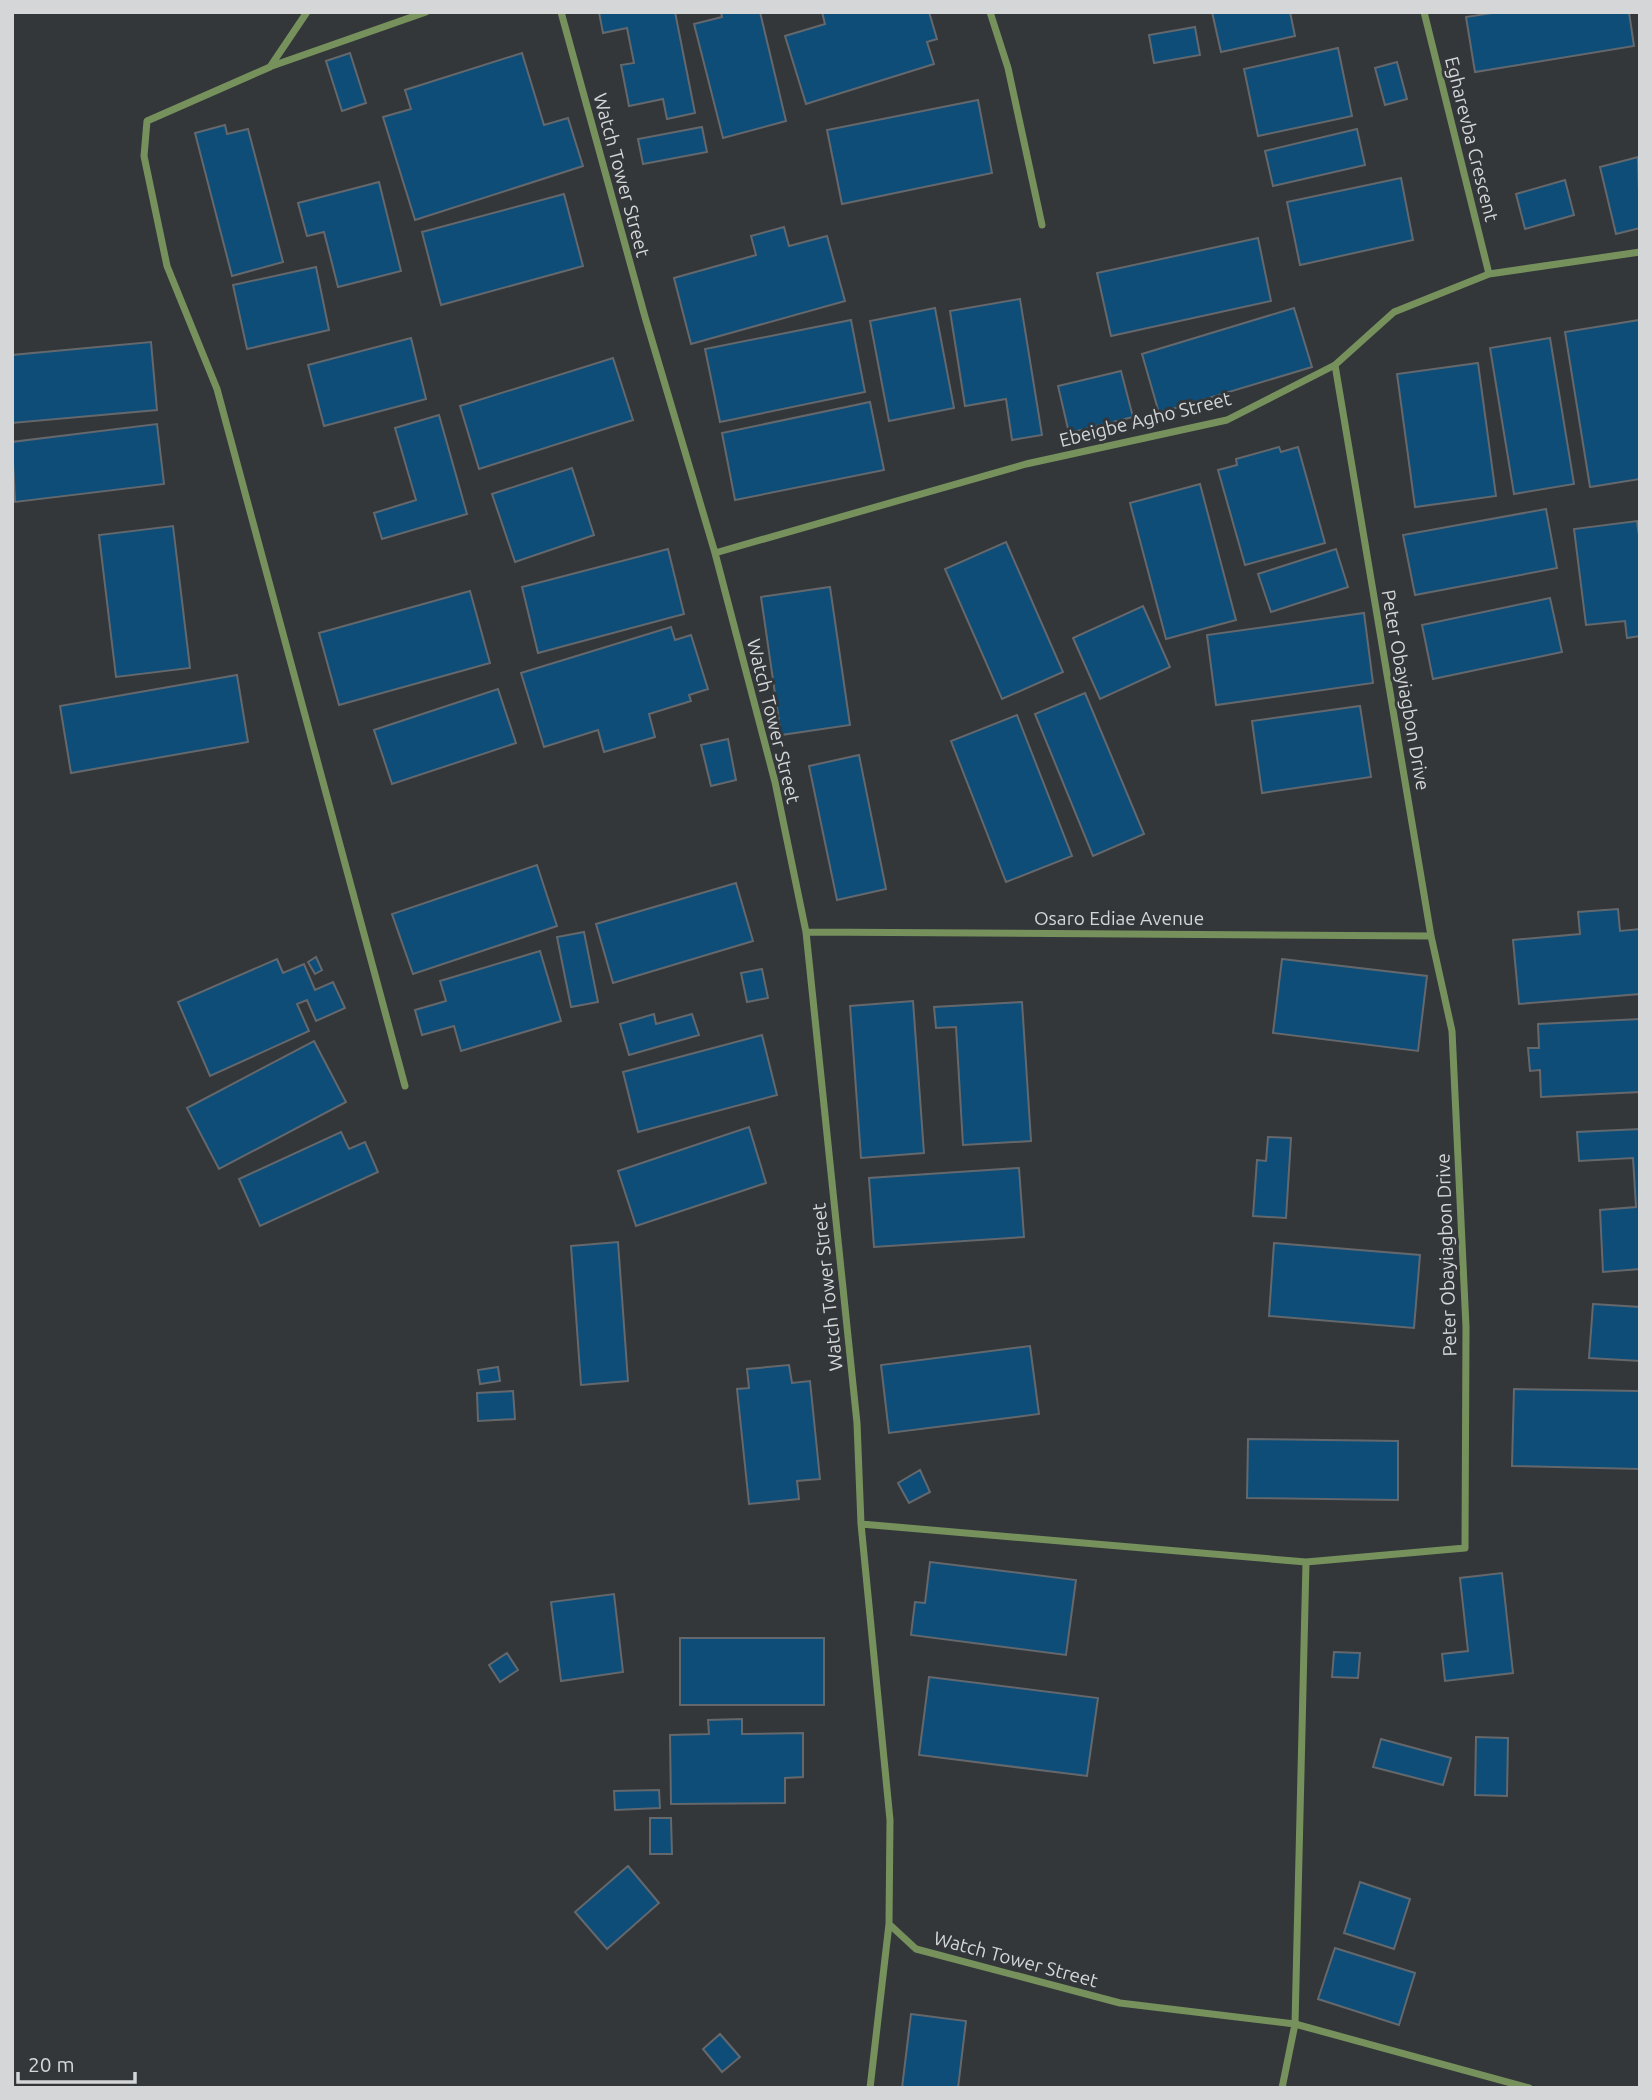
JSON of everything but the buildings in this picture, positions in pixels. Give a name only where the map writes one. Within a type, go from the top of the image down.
[{"type":"street","points":[[270,67],[307,12]]},
{"type":"street","points":[[405,1086],[217,389],[167,265],[144,156],[147,121],[270,67],[426,12]]},
{"type":"street","name":"Watch Tower Street","points":[[561,12],[645,317],[715,553],[775,782],[806,932],[857,1423],[861,1524],[890,1820],[889,1924],[916,1949],[1120,2003],[1295,2024],[1529,2088]]},
{"type":"street","points":[[990,12],[1008,68],[1042,225]]},
{"type":"street","name":"Egharevba Crescent","points":[[1424,12],[1489,274]]},
{"type":"street","name":"Ebeigbe Agho Street","points":[[715,553],[1026,464],[1227,420],[1335,365],[1394,312],[1489,274],[1640,252]]},
{"type":"street","name":"Peter Obayiagbon Drive","points":[[861,1524],[1307,1562],[1465,1548],[1466,1327],[1452,1031],[1431,936],[1335,365]]},
{"type":"street","name":"Osaro Ediae Avenue","points":[[806,932],[1431,936]]},
{"type":"street","points":[[1282,2088],[1295,2024],[1307,1562]]},
{"type":"street","points":[[870,2088],[889,1924]]}]
